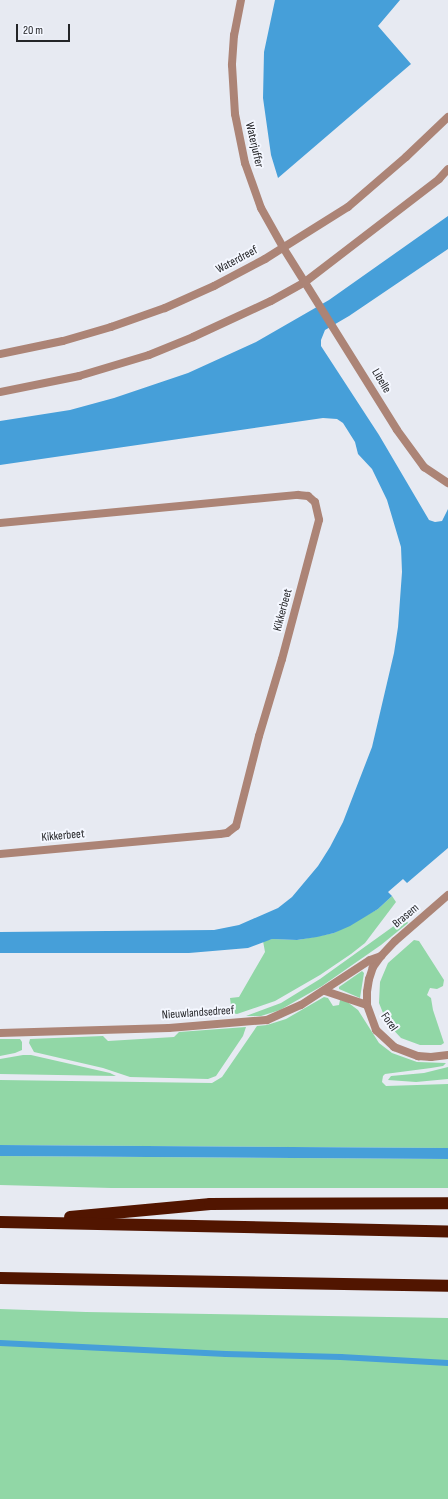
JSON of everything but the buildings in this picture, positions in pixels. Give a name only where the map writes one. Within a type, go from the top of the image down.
[{"type":"highway","points":[[5,1222],[210,1204],[448,1203]]},
{"type":"highway","points":[[5,1222],[448,1231]]},
{"type":"highway","points":[[0,1278],[448,1286]]},
{"type":"street","name":"Waterjuffer","points":[[241,0],[234,35],[232,65],[238,135],[252,186],[261,208],[305,282]]},
{"type":"street","name":"Waterdreef","points":[[0,354],[63,341],[111,328],[152,313],[214,286],[284,249],[348,207],[406,158],[448,117]]},
{"type":"street","points":[[0,392],[79,376],[149,355],[234,319],[305,282],[439,179],[448,169]]},
{"type":"street","name":"Libelle","points":[[305,282],[396,430],[424,467],[448,483]]},
{"type":"street","name":"Kikkerbeet","points":[[0,523],[298,495],[308,496],[315,502],[319,520],[282,659],[259,736],[236,826],[227,833],[220,834],[0,854]]},
{"type":"street","name":"Brasem","points":[[381,956],[395,941],[448,895]]},
{"type":"street","name":"Nieuwlandsedreef","points":[[0,1033],[169,1028],[255,1022],[277,1017],[325,990],[370,960],[381,956]]},
{"type":"street","name":"Forel","points":[[381,956],[369,979],[367,1005],[376,1030],[394,1047],[418,1056],[431,1058],[448,1055]]},
{"type":"street","points":[[325,990],[367,1005]]},
{"type":"green space","points":[[392,896],[396,902],[365,943],[351,954],[320,975],[275,1001],[237,1014],[232,1013],[230,998],[239,997],[265,952],[263,941],[272,939],[298,940],[334,933],[378,909]]},
{"type":"green space","points":[[405,918],[408,923],[381,945],[322,986],[280,1010],[261,1016],[246,1016],[281,1003],[320,979]]},
{"type":"green space","points":[[414,940],[419,941],[444,980],[443,986],[437,989],[430,988],[427,995],[431,998],[433,1010],[444,1043],[441,1045],[420,1045],[401,1038],[387,1023],[379,1003],[380,982],[388,963]]},
{"type":"green space","points":[[362,971],[364,973],[360,998],[339,989],[339,987]]},
{"type":"green space","points":[[324,997],[328,998],[333,1006],[339,1005],[340,1000],[346,1001],[358,1010],[379,1043],[392,1053],[417,1062],[446,1063],[443,1066],[385,1074],[382,1082],[386,1086],[448,1084],[448,1148],[0,1145],[0,1080],[212,1083],[222,1077],[257,1026],[267,1025],[286,1019]]},
{"type":"green space","points":[[246,1027],[243,1036],[216,1076],[208,1079],[130,1077],[103,1068],[34,1052],[29,1043],[30,1039],[103,1036],[108,1041],[174,1037],[179,1032]]},
{"type":"green space","points":[[0,1039],[20,1039],[22,1042],[22,1050],[0,1056]]},
{"type":"green space","points":[[31,1055],[110,1073],[116,1076],[0,1074],[0,1059]]},
{"type":"green space","points":[[448,1067],[448,1079],[416,1082],[388,1080],[391,1076],[424,1073]]},
{"type":"green space","points":[[0,1156],[448,1159],[448,1188],[111,1188],[0,1185]]},
{"type":"green space","points":[[0,1309],[86,1312],[448,1318],[448,1499],[0,1499]]},
{"type":"water","points":[[275,0],[400,0],[378,26],[411,64],[278,178],[271,155],[263,98],[264,52]]},
{"type":"water","points":[[448,216],[448,249],[349,316],[325,330],[321,340],[321,346],[379,435],[429,520],[435,522],[442,521],[448,509],[448,848],[407,883],[403,879],[388,892],[392,896],[378,909],[350,926],[334,933],[317,937],[297,940],[272,939],[248,948],[189,953],[0,953],[0,932],[214,930],[239,925],[278,908],[292,897],[318,866],[330,847],[343,822],[372,747],[394,653],[398,627],[402,572],[401,547],[387,500],[372,469],[358,454],[355,442],[343,423],[337,419],[323,418],[0,465],[0,421],[70,410],[114,398],[188,373],[256,342],[329,300]]},
{"type":"water","points":[[0,1145],[448,1148],[448,1159],[0,1156]]},
{"type":"waterway","points":[[0,1343],[226,1354],[341,1357],[448,1363]]}]
